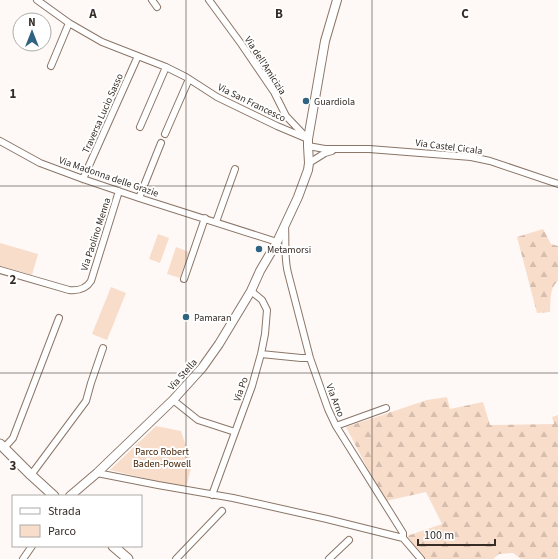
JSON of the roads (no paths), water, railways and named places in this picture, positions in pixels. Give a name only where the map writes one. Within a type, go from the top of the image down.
[{"type":"main road","points":[[2,446],[53,495]]},
{"type":"main road","points":[[114,547],[128,559]]},
{"type":"street","name":"Via San Francesco","points":[[36,0],[69,23],[102,42],[166,67],[189,79],[217,97],[308,143],[325,149],[335,149]]},
{"type":"street","points":[[152,0],[157,7]]},
{"type":"street","name":"Via dell'Amicizia","points":[[210,0],[274,92],[286,116],[308,143]]},
{"type":"street","points":[[285,226],[304,182],[309,163],[308,143],[325,40],[336,0]]},
{"type":"street","points":[[51,66],[69,23]]},
{"type":"street","name":"Traversa Lucio Sasso","points":[[83,179],[138,56]]},
{"type":"street","points":[[140,127],[166,67]]},
{"type":"street","points":[[165,134],[189,79]]},
{"type":"street","points":[[277,126],[283,122],[286,116]]},
{"type":"street","name":"Via Madonna delle Grazie","points":[[0,141],[40,163],[83,179],[119,192],[277,242]]},
{"type":"street","points":[[139,198],[161,143]]},
{"type":"street","points":[[309,163],[325,153],[335,149]]},
{"type":"street","name":"Via Castel Cicala","points":[[335,149],[369,149],[471,157],[490,161],[558,184]]},
{"type":"street","points":[[216,222],[235,169]]},
{"type":"street","name":"Via Paolino Menna","points":[[0,270],[69,290],[76,290],[85,287],[91,281],[119,192]]},
{"type":"street","points":[[184,279],[205,218]]},
{"type":"street","name":"Via Stella","points":[[71,495],[97,473],[172,400],[202,368],[251,291],[260,271],[285,226]]},
{"type":"street","name":"Via Arno","points":[[285,226],[286,265],[310,358],[328,409],[336,426],[403,533],[403,538],[421,559]]},
{"type":"street","name":"Via Po","points":[[212,495],[252,386],[265,334],[267,310],[262,300],[251,291]]},
{"type":"street","points":[[2,446],[13,438],[59,318]]},
{"type":"street","points":[[31,475],[86,401],[103,348]]},
{"type":"street","points":[[261,354],[310,358]]},
{"type":"street","points":[[172,400],[198,420],[235,432]]},
{"type":"street","points":[[336,426],[386,408]]},
{"type":"street","points":[[97,473],[233,498],[403,538]]},
{"type":"street","points":[[176,559],[222,511]]},
{"type":"street","points":[[329,559],[348,540]]},
{"type":"street","points":[[22,559],[31,547]]},
{"type":"place","name":"Guardiola","points":[[306,101]]},
{"type":"place","name":"Metamorsi","points":[[259,249]]},
{"type":"place","name":"Pamaran","points":[[186,317]]},
{"type":"park label","name":"Parco Robert Baden-Powell","points":[[162,456]]}]
